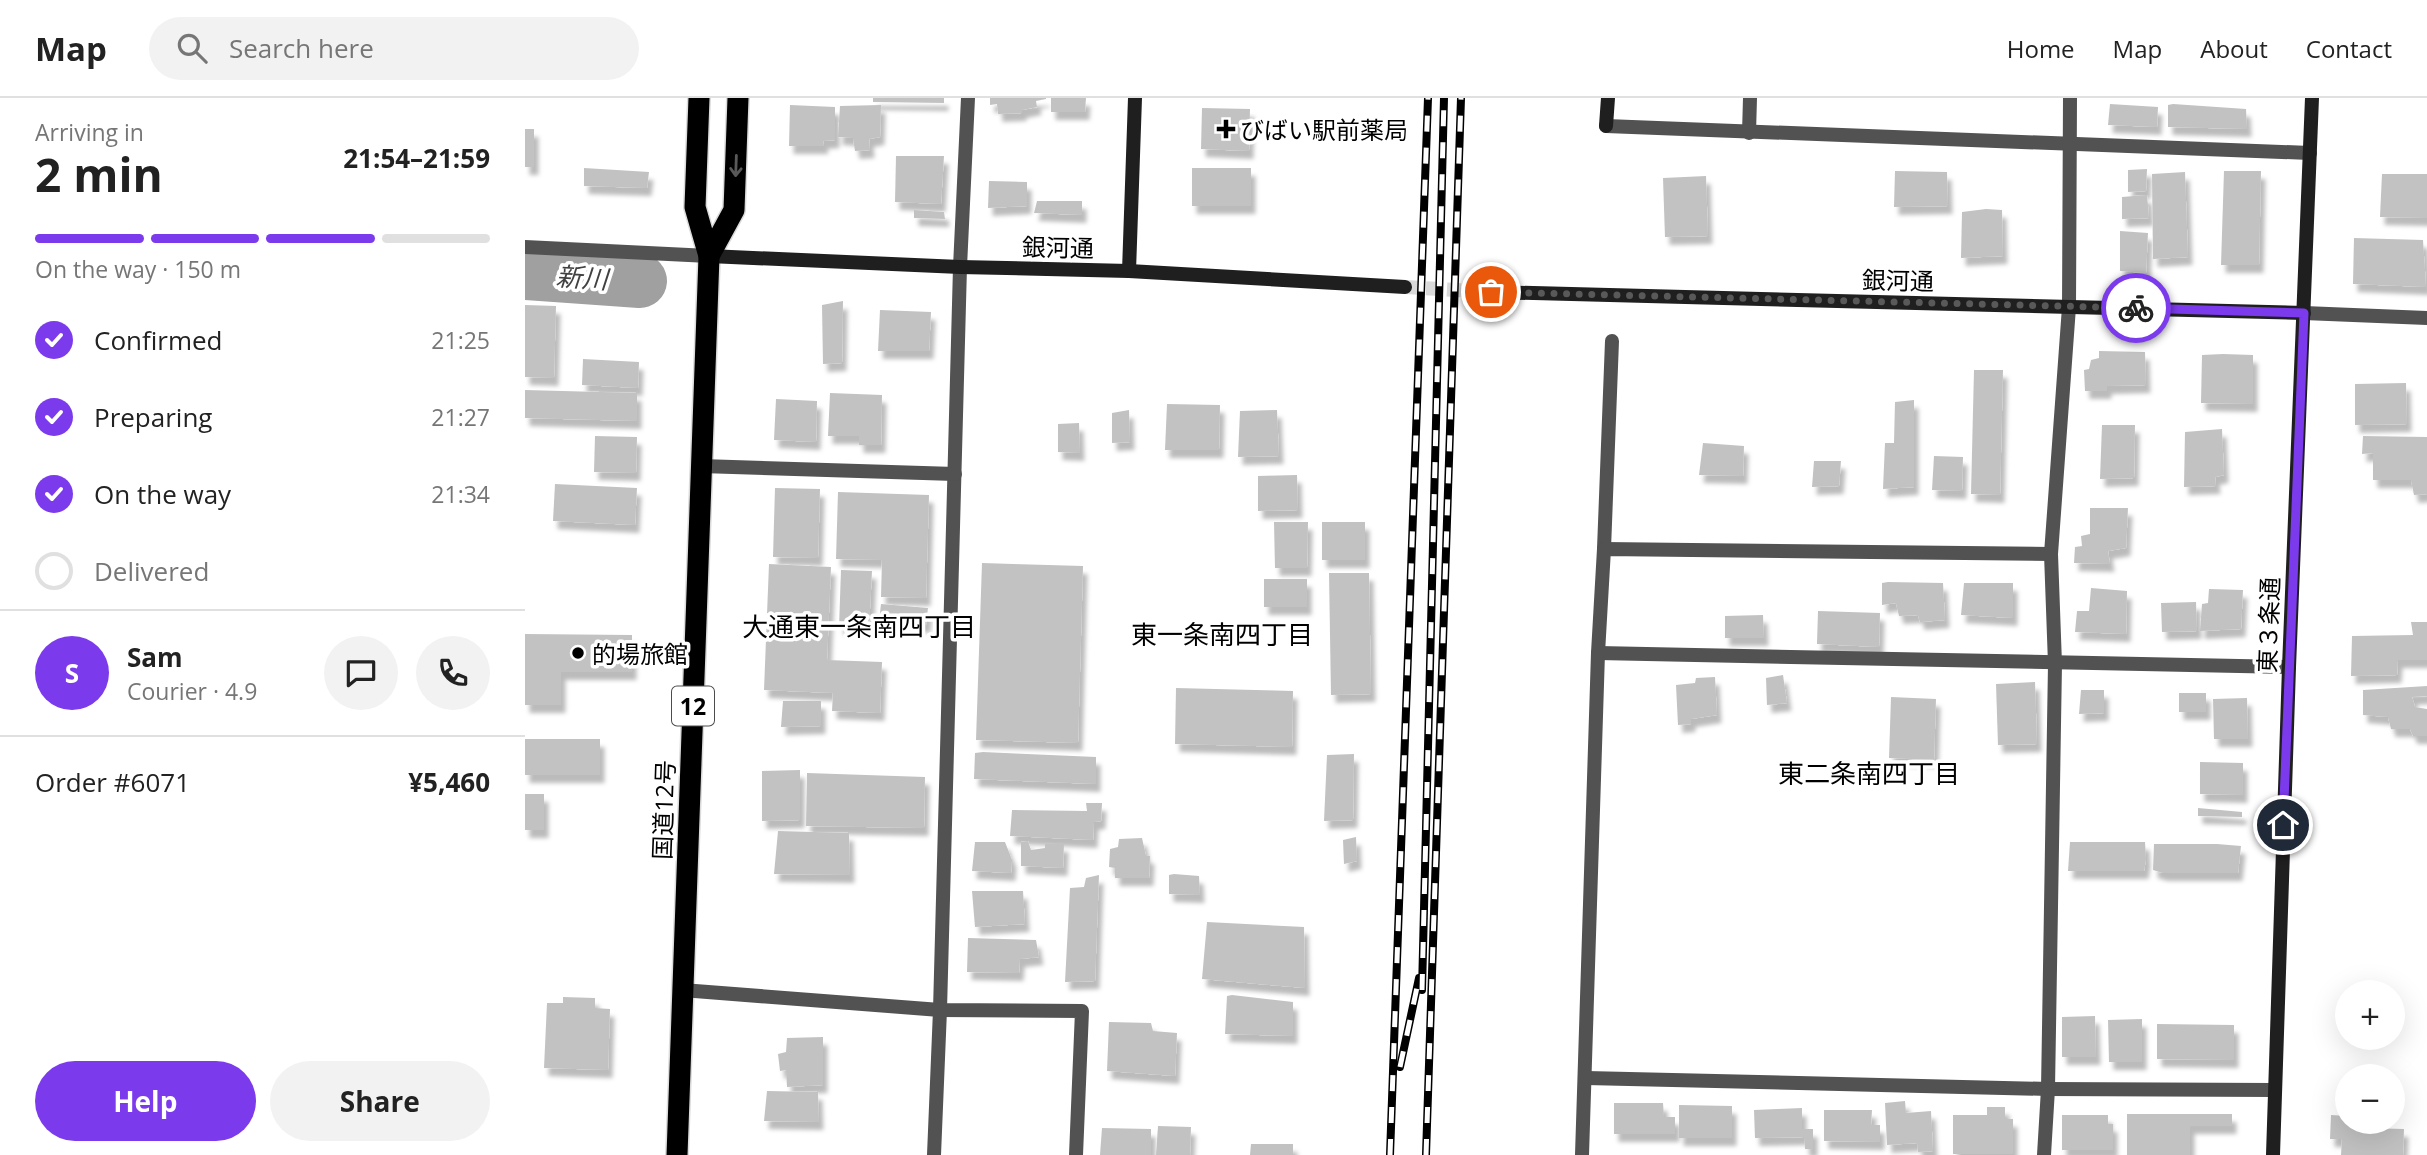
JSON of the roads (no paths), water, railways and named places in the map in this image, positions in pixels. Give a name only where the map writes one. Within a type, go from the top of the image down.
[{"type":"highway","name":"国道12号","points":[[677,1155],[709,256],[695,207],[699,98]]},
{"type":"highway","name":"国道12号","points":[[709,256],[734,210],[738,98]]},
{"type":"street","points":[[934,1155],[960,267],[968,98]]},
{"type":"street","points":[[1129,271],[1135,98]]},
{"type":"street","points":[[1608,98],[1606,126],[2310,153]]},
{"type":"street","points":[[1749,133],[1750,98]]},
{"type":"street","points":[[2044,1155],[2048,1088],[2055,664],[2051,554],[2069,307],[2070,98]]},
{"type":"street","name":"東３条通","points":[[2273,1155],[2312,98]]},
{"type":"street","points":[[525,247],[709,256]]},
{"type":"street","name":"銀河通","points":[[709,256],[1129,271],[1405,288]]},
{"type":"street","name":"銀河通","points":[[1491,292],[2304,313]]},
{"type":"street","points":[[2304,313],[2427,318]]},
{"type":"street","points":[[1582,1155],[1598,653],[1612,341]]},
{"type":"street","points":[[701,466],[955,474]]},
{"type":"street","points":[[1604,549],[2051,554]]},
{"type":"street","points":[[1598,653],[2289,667]]},
{"type":"street","points":[[683,989],[940,1010],[1082,1011],[1076,1155]]},
{"type":"street","points":[[1586,1078],[2274,1090]]},
{"type":"waterway","name":"新川","points":[[525,273],[640,281]]},
{"type":"tunnel","points":[[1405,287],[1491,292]]},
{"type":"railway","points":[[1390,1155],[1428,98]]},
{"type":"railway","points":[[1422,990],[1444,98]]},
{"type":"railway","points":[[1426,1155],[1461,98]]},
{"type":"railway","points":[[1400,1067],[1419,978]]},
{"type":"place","name":"びばい駅前薬局","points":[[1226,129]]},
{"type":"place","name":"的場旅館","points":[[578,653]]},
{"type":"district","name":"大通東一条南四丁目","points":[[859,626]]},
{"type":"district","name":"東一条南四丁目","points":[[1222,634]]},
{"type":"district","name":"東二条南四丁目","points":[[1869,773]]}]
